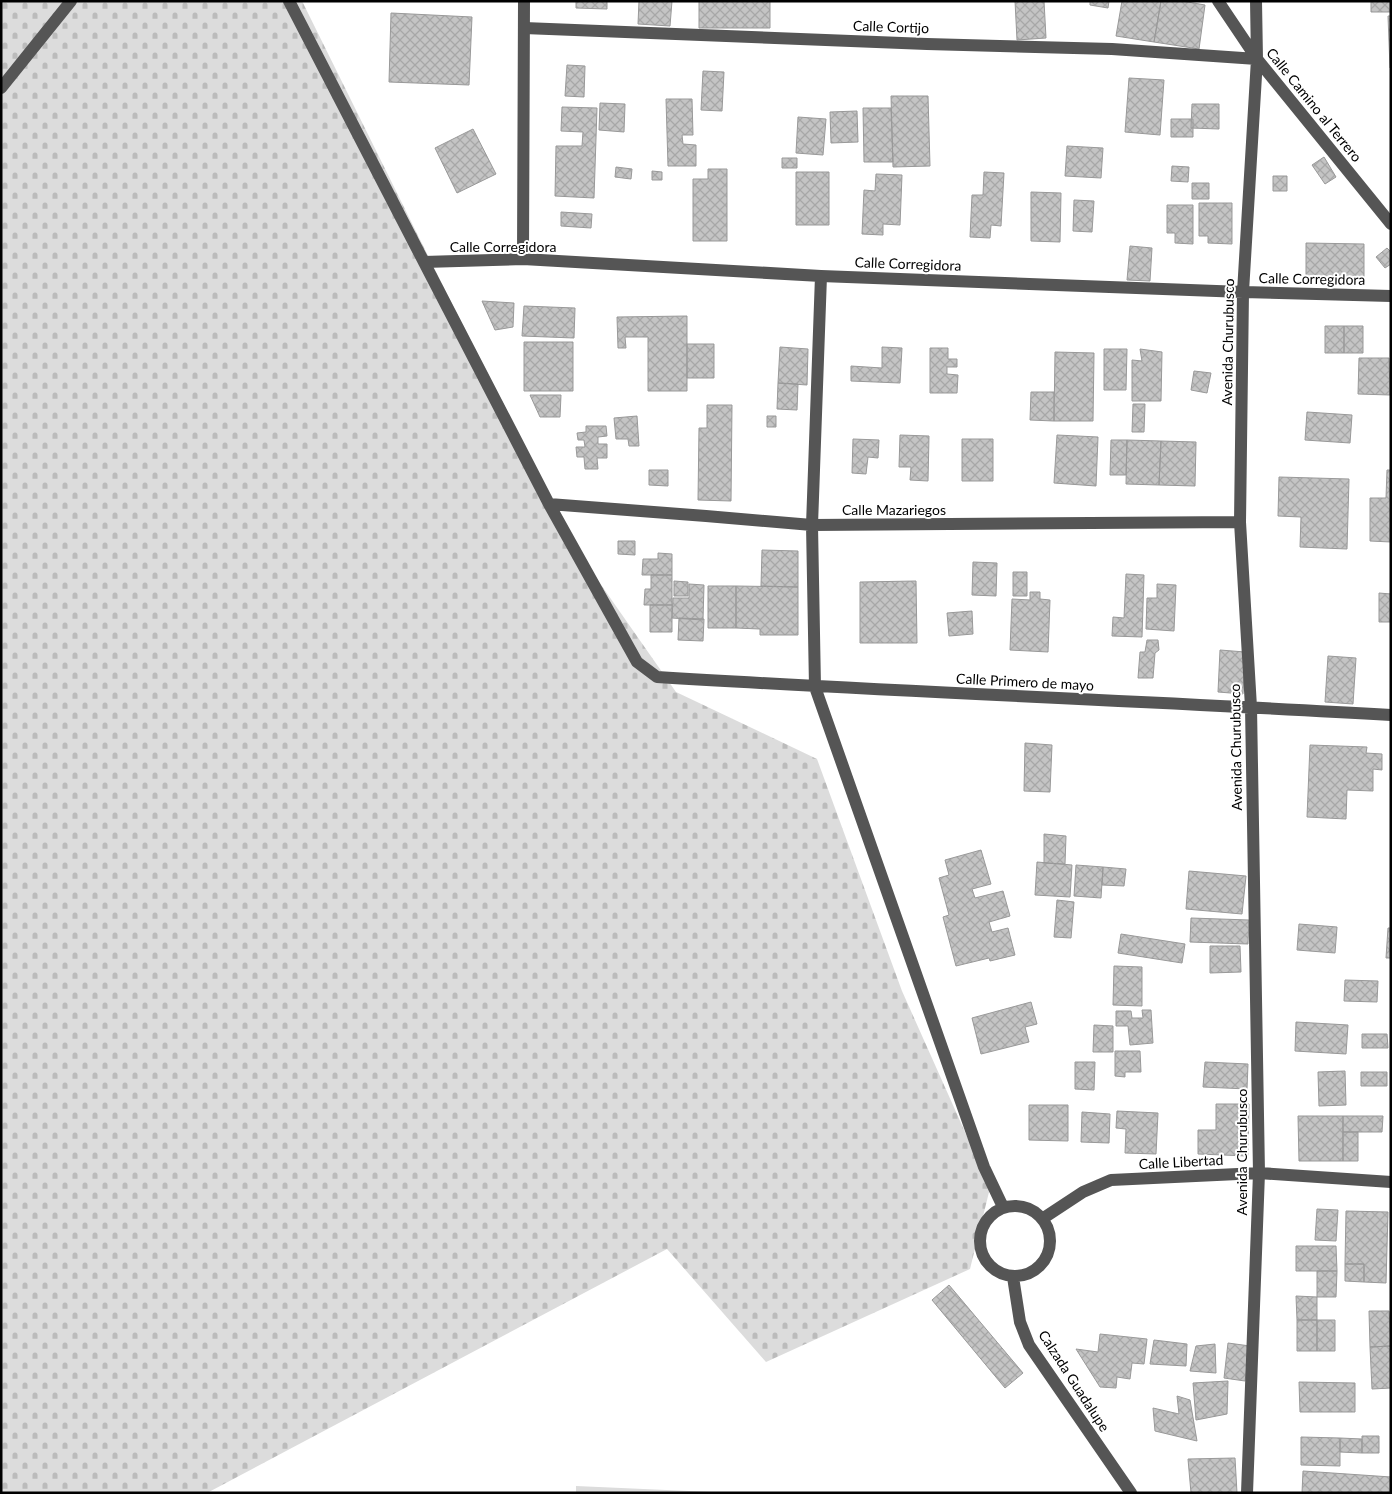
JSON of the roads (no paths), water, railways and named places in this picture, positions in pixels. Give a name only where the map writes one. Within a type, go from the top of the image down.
[{"type":"street","points":[[1,88],[71,1]]},
{"type":"street","points":[[289,1],[550,504]]},
{"type":"street","points":[[522,259],[524,1]]},
{"type":"street","name":"Calle Camino al Terrero","points":[[1218,1],[1257,59],[1391,224]]},
{"type":"street","name":"Avenida Churubusco","points":[[1247,1493],[1259,1173],[1251,707],[1240,522],[1243,292],[1257,59],[1256,1]]},
{"type":"street","name":"Calle Cortijo","points":[[524,28],[1112,49],[1257,59]]},
{"type":"street","name":"Calle Corregidora","points":[[424,262],[522,259],[821,276],[1391,296]]},
{"type":"street","points":[[821,276],[812,526],[815,687],[984,1167],[1003,1207]]},
{"type":"street","name":"Calle Mazariegos","points":[[550,504],[812,526],[1240,522]]},
{"type":"street","name":"Calle Primero de mayo","points":[[550,504],[637,662],[657,677],[815,687],[1391,715]]},
{"type":"street","name":"Calle Libertad","points":[[1042,1219],[1083,1192],[1111,1180],[1259,1173],[1391,1182]]},
{"type":"street","points":[[1015,1205],[1026,1207],[1042,1219],[1048,1231],[1050,1242],[1048,1253],[1043,1263],[1035,1271],[1013,1277],[1001,1274],[991,1268],[983,1258],[979,1246],[979,1234],[984,1222],[992,1213],[1003,1207],[1015,1205]]},
{"type":"street","name":"Calzada Guadalupe","points":[[1013,1277],[1020,1322],[1029,1345],[1131,1493]]}]
